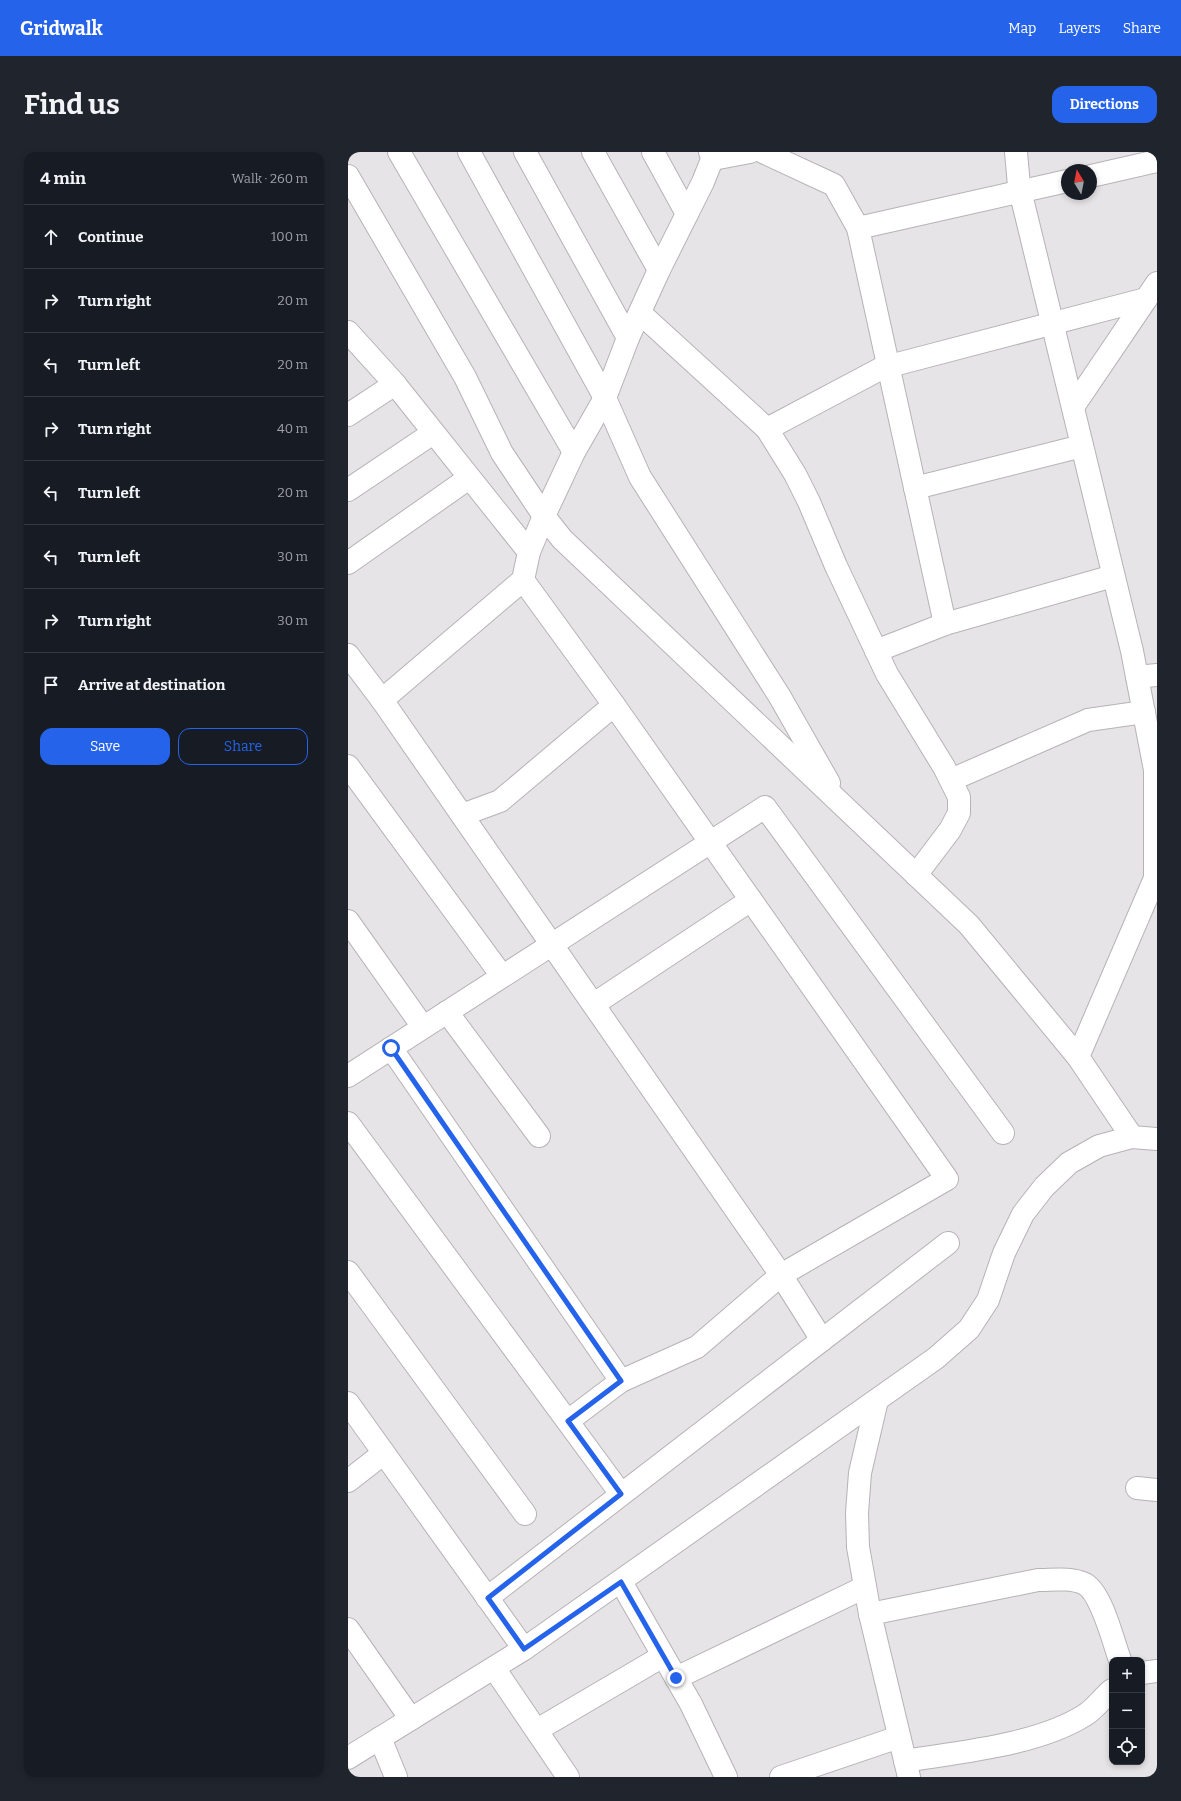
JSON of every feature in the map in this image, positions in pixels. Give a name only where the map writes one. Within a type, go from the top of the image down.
[{"type":"street","points":[[399,152],[574,452]]},
{"type":"street","points":[[469,152],[605,398],[640,477],[780,697],[840,803]]},
{"type":"street","points":[[525,152],[628,338]]},
{"type":"street","points":[[593,152],[659,270]]},
{"type":"street","points":[[653,152],[687,214]]},
{"type":"street","points":[[382,700],[523,580],[529,552],[544,516],[574,452],[605,398],[628,338],[659,270],[687,214],[713,154],[750,152]]},
{"type":"street","points":[[763,152],[834,185],[858,228],[945,624]]},
{"type":"street","points":[[1016,152],[1020,192],[1113,576],[1147,676],[1144,712],[1156,769],[1156,878],[1078,1057]]},
{"type":"street","points":[[1097,175],[1157,161]]},
{"type":"street","points":[[348,176],[465,377],[502,453],[544,516],[562,538],[969,925],[1078,1057],[1132,1137]]},
{"type":"street","points":[[858,228],[1061,182]]},
{"type":"street","points":[[766,429],[882,368],[1052,323],[1152,291]]},
{"type":"street","points":[[1073,407],[1152,291]]},
{"type":"street","points":[[640,313],[766,429],[795,474],[809,502],[836,566],[888,674],[951,780],[959,797],[959,813],[950,830],[916,875]]},
{"type":"street","points":[[348,332],[395,384],[529,552]]},
{"type":"street","points":[[348,415],[395,384]]},
{"type":"street","points":[[348,490],[433,433]]},
{"type":"street","points":[[915,488],[1082,446]]},
{"type":"street","points":[[348,563],[469,478]]},
{"type":"street","points":[[876,651],[945,624],[1113,576]]},
{"type":"street","points":[[523,580],[614,705],[947,1179],[781,1275],[697,1346],[621,1381],[568,1421]]},
{"type":"street","points":[[348,655],[382,700],[594,1004],[781,1275],[822,1340]]},
{"type":"street","points":[[462,815],[500,801],[614,705]]},
{"type":"street","points":[[951,780],[1088,720],[1144,712]]},
{"type":"street","points":[[348,766],[502,976]]},
{"type":"street","points":[[348,1075],[765,807],[1002,1133]]},
{"type":"street","points":[[594,1004],[751,900]]},
{"type":"street","points":[[348,922],[423,1027]]},
{"type":"street","points":[[447,1012],[540,1136]]},
{"type":"street","points":[[391,1048],[621,1381]]},
{"type":"street","points":[[348,1122],[621,1494]]},
{"type":"street","points":[[348,1758],[524,1649],[621,1582],[936,1358],[969,1329],[988,1300],[1004,1253],[1023,1214],[1044,1187],[1069,1163],[1099,1146],[1132,1137],[1157,1139]]},
{"type":"street","points":[[488,1598],[948,1243]]},
{"type":"street","points":[[348,1272],[525,1514]]},
{"type":"street","points":[[877,1400],[860,1473],[857,1513],[858,1548],[870,1614],[907,1769],[1060,1729],[1087,1714],[1109,1693]]},
{"type":"street","points":[[348,1403],[524,1649]]},
{"type":"street","points":[[348,1481],[384,1454]]},
{"type":"street","points":[[870,1614],[1038,1580],[1067,1579],[1085,1584],[1095,1593],[1119,1657]]},
{"type":"street","points":[[621,1582],[691,1704],[726,1777]]},
{"type":"street","points":[[676,1678],[865,1588]]},
{"type":"street","points":[[348,1629],[411,1719]]},
{"type":"street","points":[[537,1730],[663,1656]]},
{"type":"street","points":[[494,1668],[568,1777]]},
{"type":"street","points":[[1145,1673],[1157,1671]]},
{"type":"street","points":[[781,1777],[899,1737]]},
{"type":"street","points":[[380,1738],[396,1777]]},
{"type":"route","points":[[391,1048],[621,1381],[568,1421],[621,1494],[488,1598],[524,1649],[621,1582],[676,1678]]}]
